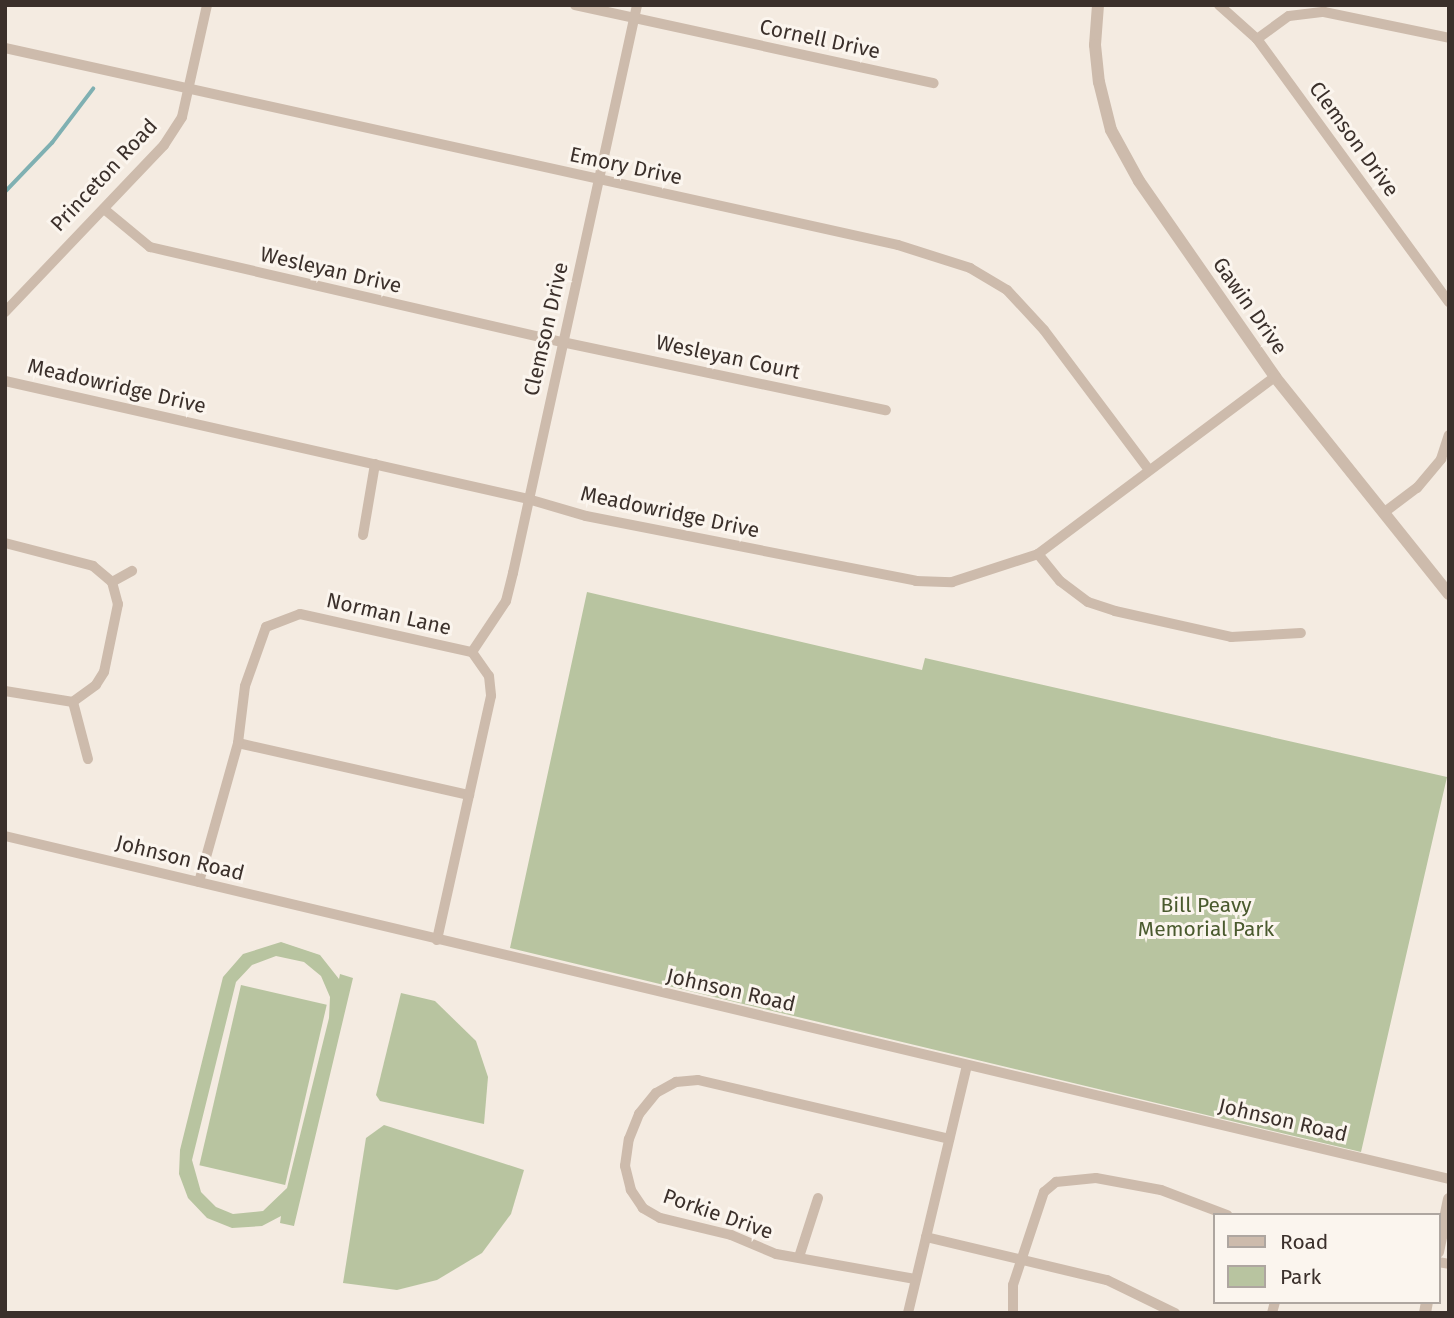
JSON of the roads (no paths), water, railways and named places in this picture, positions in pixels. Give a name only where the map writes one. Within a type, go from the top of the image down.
[{"type":"street","name":"Princeton Road","points":[[5,312],[164,145],[182,117],[207,5]]},
{"type":"street","name":"Cornell Drive","points":[[575,5],[934,83]]},
{"type":"street","name":"Clemson Drive","points":[[472,652],[506,601],[637,5]]},
{"type":"street","name":"Gawin Drive","points":[[1098,5],[1095,45],[1099,82],[1111,130],[1139,181],[1275,377],[1386,511],[1449,594]]},
{"type":"street","name":"Clemson Drive","points":[[1219,5],[1257,39],[1449,302]]},
{"type":"street","points":[[1257,39],[1289,16],[1324,12],[1449,38]]},
{"type":"street","name":"Emory Drive","points":[[5,48],[898,245],[970,268],[1007,290],[1044,330],[1149,470]]},
{"type":"street","name":"Wesleyan Drive","points":[[104,209],[150,247],[562,342]]},
{"type":"street","name":"Wesleyan Court","points":[[562,342],[886,410]]},
{"type":"street","name":"Meadowridge Drive","points":[[5,381],[528,499],[586,516],[916,581],[952,583],[1038,554],[1275,377]]},
{"type":"street","points":[[1386,511],[1417,488],[1441,459],[1449,435]]},
{"type":"street","points":[[363,535],[375,464]]},
{"type":"street","points":[[5,543],[93,566],[112,582],[118,616],[104,672],[96,685],[73,702],[5,691]]},
{"type":"street","points":[[1038,554],[1060,581],[1088,602],[1115,611],[1231,637],[1301,632]]},
{"type":"street","points":[[112,582],[132,571]]},
{"type":"street","name":"Norman Lane","points":[[199,882],[238,743],[238,718],[255,650],[265,627],[299,614],[472,652],[489,676],[491,696],[437,940]]},
{"type":"street","points":[[73,702],[88,759]]},
{"type":"street","points":[[238,743],[469,795]]},
{"type":"street","name":"Johnson Road","points":[[5,836],[1449,1179]]},
{"type":"street","points":[[908,1313],[967,1065]]},
{"type":"street","name":"Porkie Drive","points":[[915,1279],[776,1254],[717,1231],[677,1225],[643,1208],[631,1190],[625,1166],[639,1114],[656,1093],[676,1082],[709,1081],[949,1139]]},
{"type":"street","points":[[1013,1313],[1013,1285],[1044,1192],[1056,1182],[1096,1178],[1161,1190],[1222,1213]]},
{"type":"street","points":[[799,1257],[817,1198]]},
{"type":"street","points":[[1440,1242],[1449,1199]]},
{"type":"street","points":[[926,1237],[1107,1280],[1175,1313]]},
{"type":"waterway","points":[[5,192],[52,143],[93,89]]},
{"type":"park label","name":"Bill Peavy Memorial Park","points":[[1206,917]]}]
